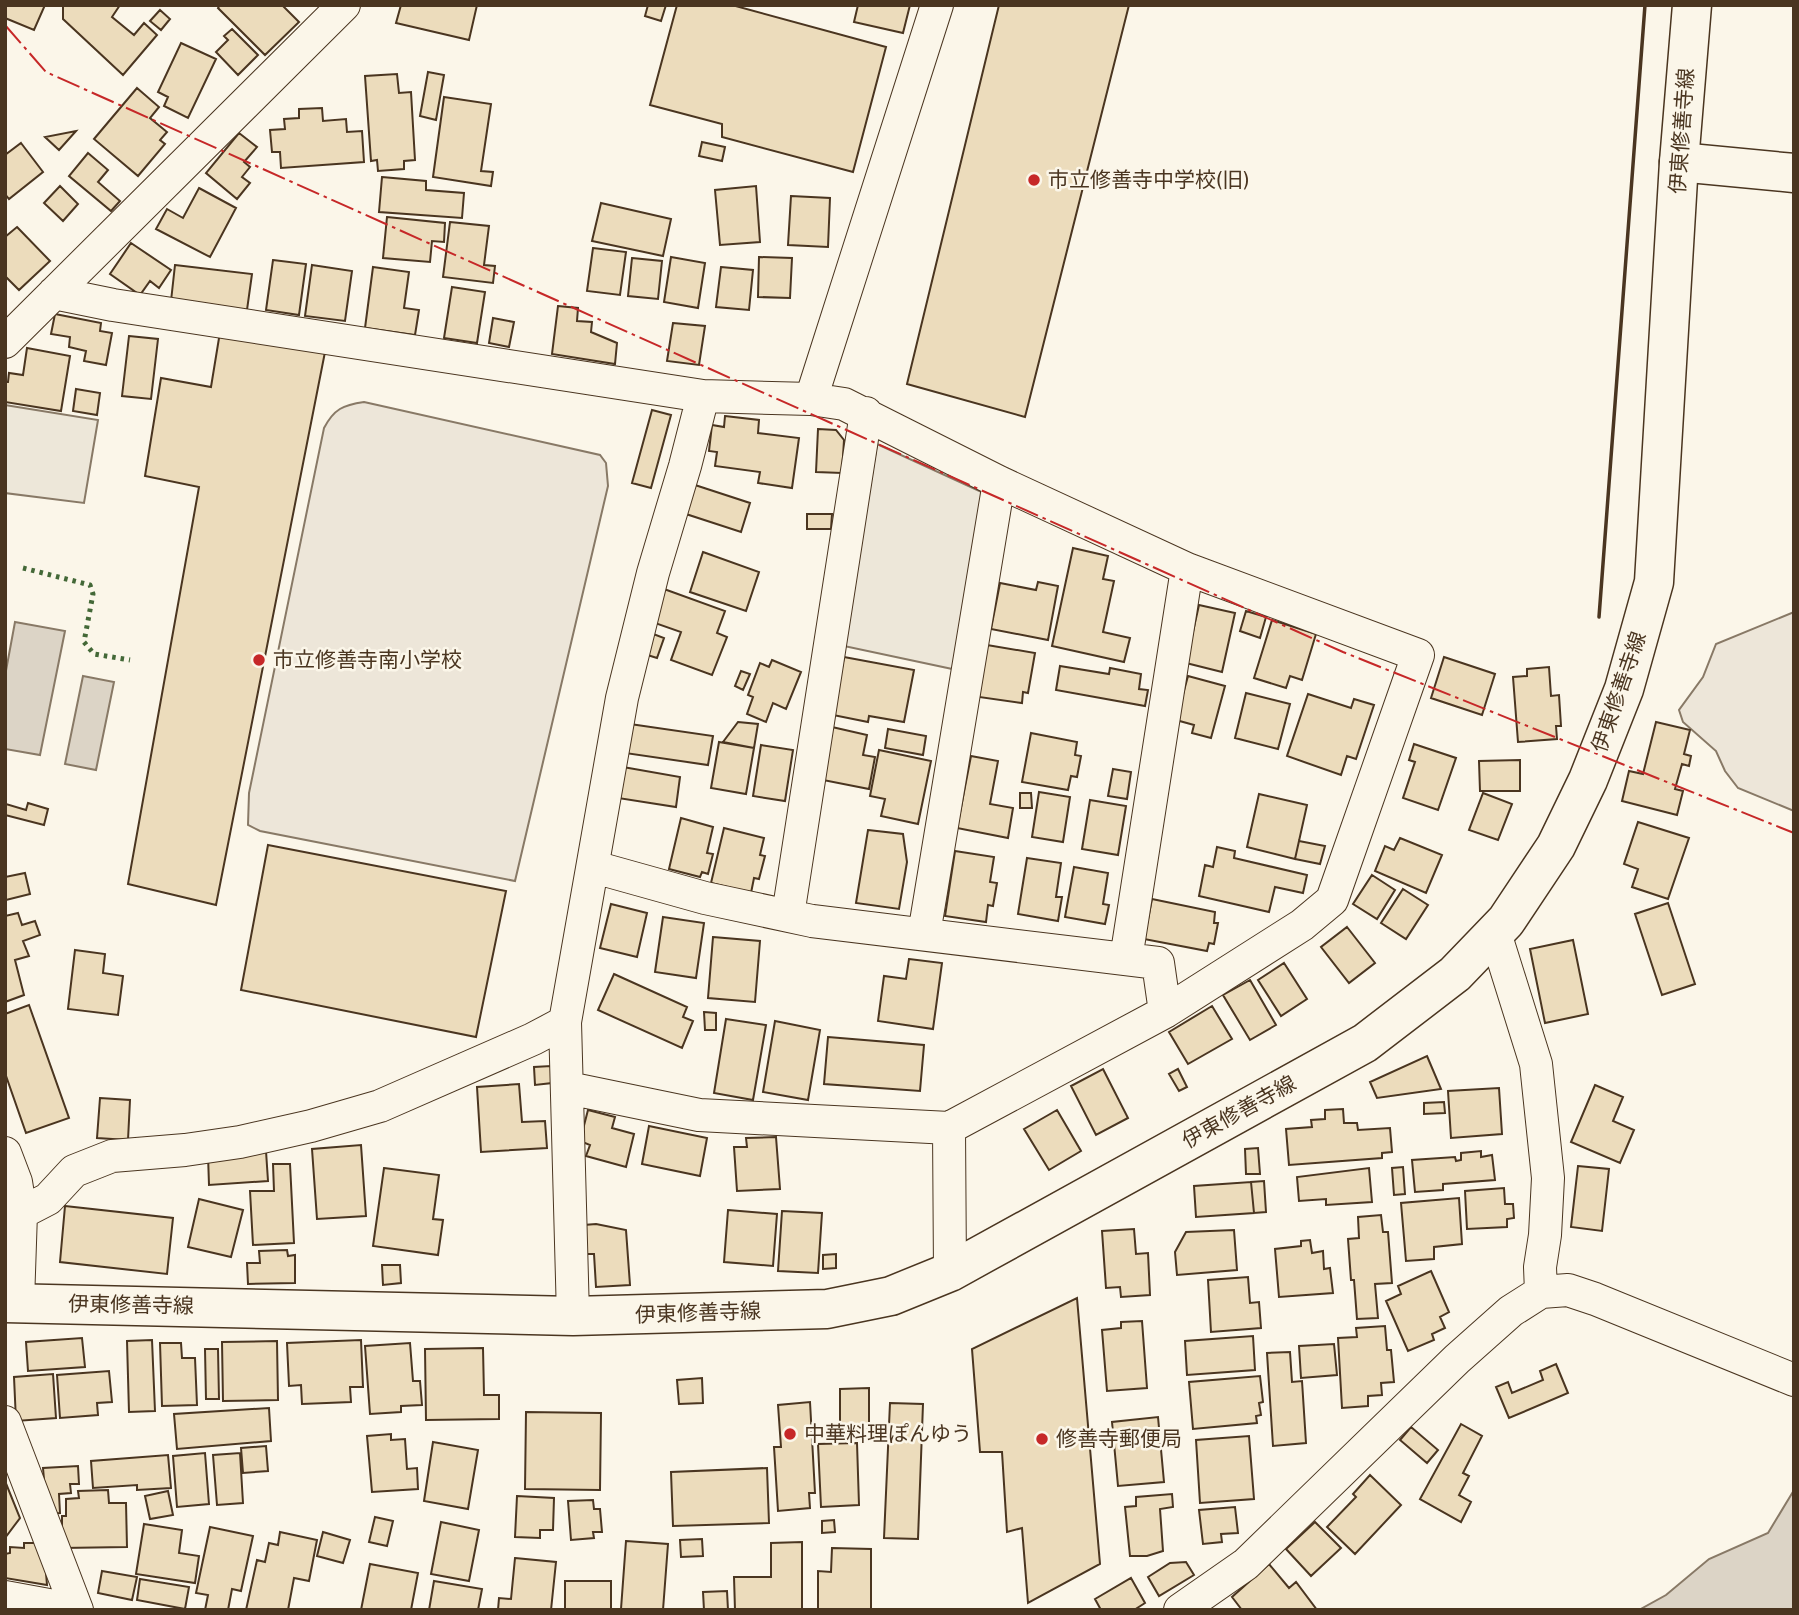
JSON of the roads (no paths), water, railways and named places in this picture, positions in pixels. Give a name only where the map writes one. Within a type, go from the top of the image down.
[{"type":"main road","name":"伊東修善寺線","points":[[12,1303],[573,1316],[827,1309],[891,1296],[950,1272],[1365,1043],[1455,974],[1506,921],[1556,846],[1588,779],[1624,689],[1654,582],[1679,162],[1692,5]]},
{"type":"main road","points":[[1679,162],[1777,172]]},
{"type":"street","points":[[5,342],[344,5]]},
{"type":"street","points":[[811,399],[937,5]]},
{"type":"street","points":[[54,293],[113,305],[703,396],[811,399],[844,404],[866,412],[999,482],[1187,569],[1418,655],[1332,900],[1302,925],[1165,1012],[949,1128],[699,1115],[568,1088]]},
{"type":"street","points":[[573,1316],[565,1022],[622,698],[653,573],[703,396]]},
{"type":"street","points":[[789,915],[866,412]]},
{"type":"street","points":[[924,934],[999,482]]},
{"type":"street","points":[[1126,959],[1187,569]]},
{"type":"street","points":[[594,867],[705,898],[812,920],[1158,964],[1165,1012]]},
{"type":"street","points":[[1495,933],[1535,1064],[1548,1178],[1545,1235],[1540,1267],[1541,1292]]},
{"type":"street","points":[[13,1212],[48,1199],[74,1171],[112,1156],[240,1142],[380,1107],[565,1022]]},
{"type":"street","points":[[949,1128],[950,1272]]},
{"type":"street","points":[[5,1153],[16,1182],[12,1303]]},
{"type":"street","points":[[1180,1610],[1246,1564],[1457,1359],[1511,1311],[1541,1292],[1568,1290],[1595,1299],[1794,1380]]},
{"type":"street","points":[[5,1422],[76,1610]]},
{"type":"street","points":[[5,1597],[76,1610]]},
{"type":"place","name":"市立修善寺中学校(旧)","points":[[1034,180]]},
{"type":"place","name":"市立修善寺南小学校","points":[[259,660]]},
{"type":"place","name":"中華料理ぽんゆう","points":[[790,1434]]},
{"type":"place","name":"修善寺郵便局","points":[[1042,1439]]}]
